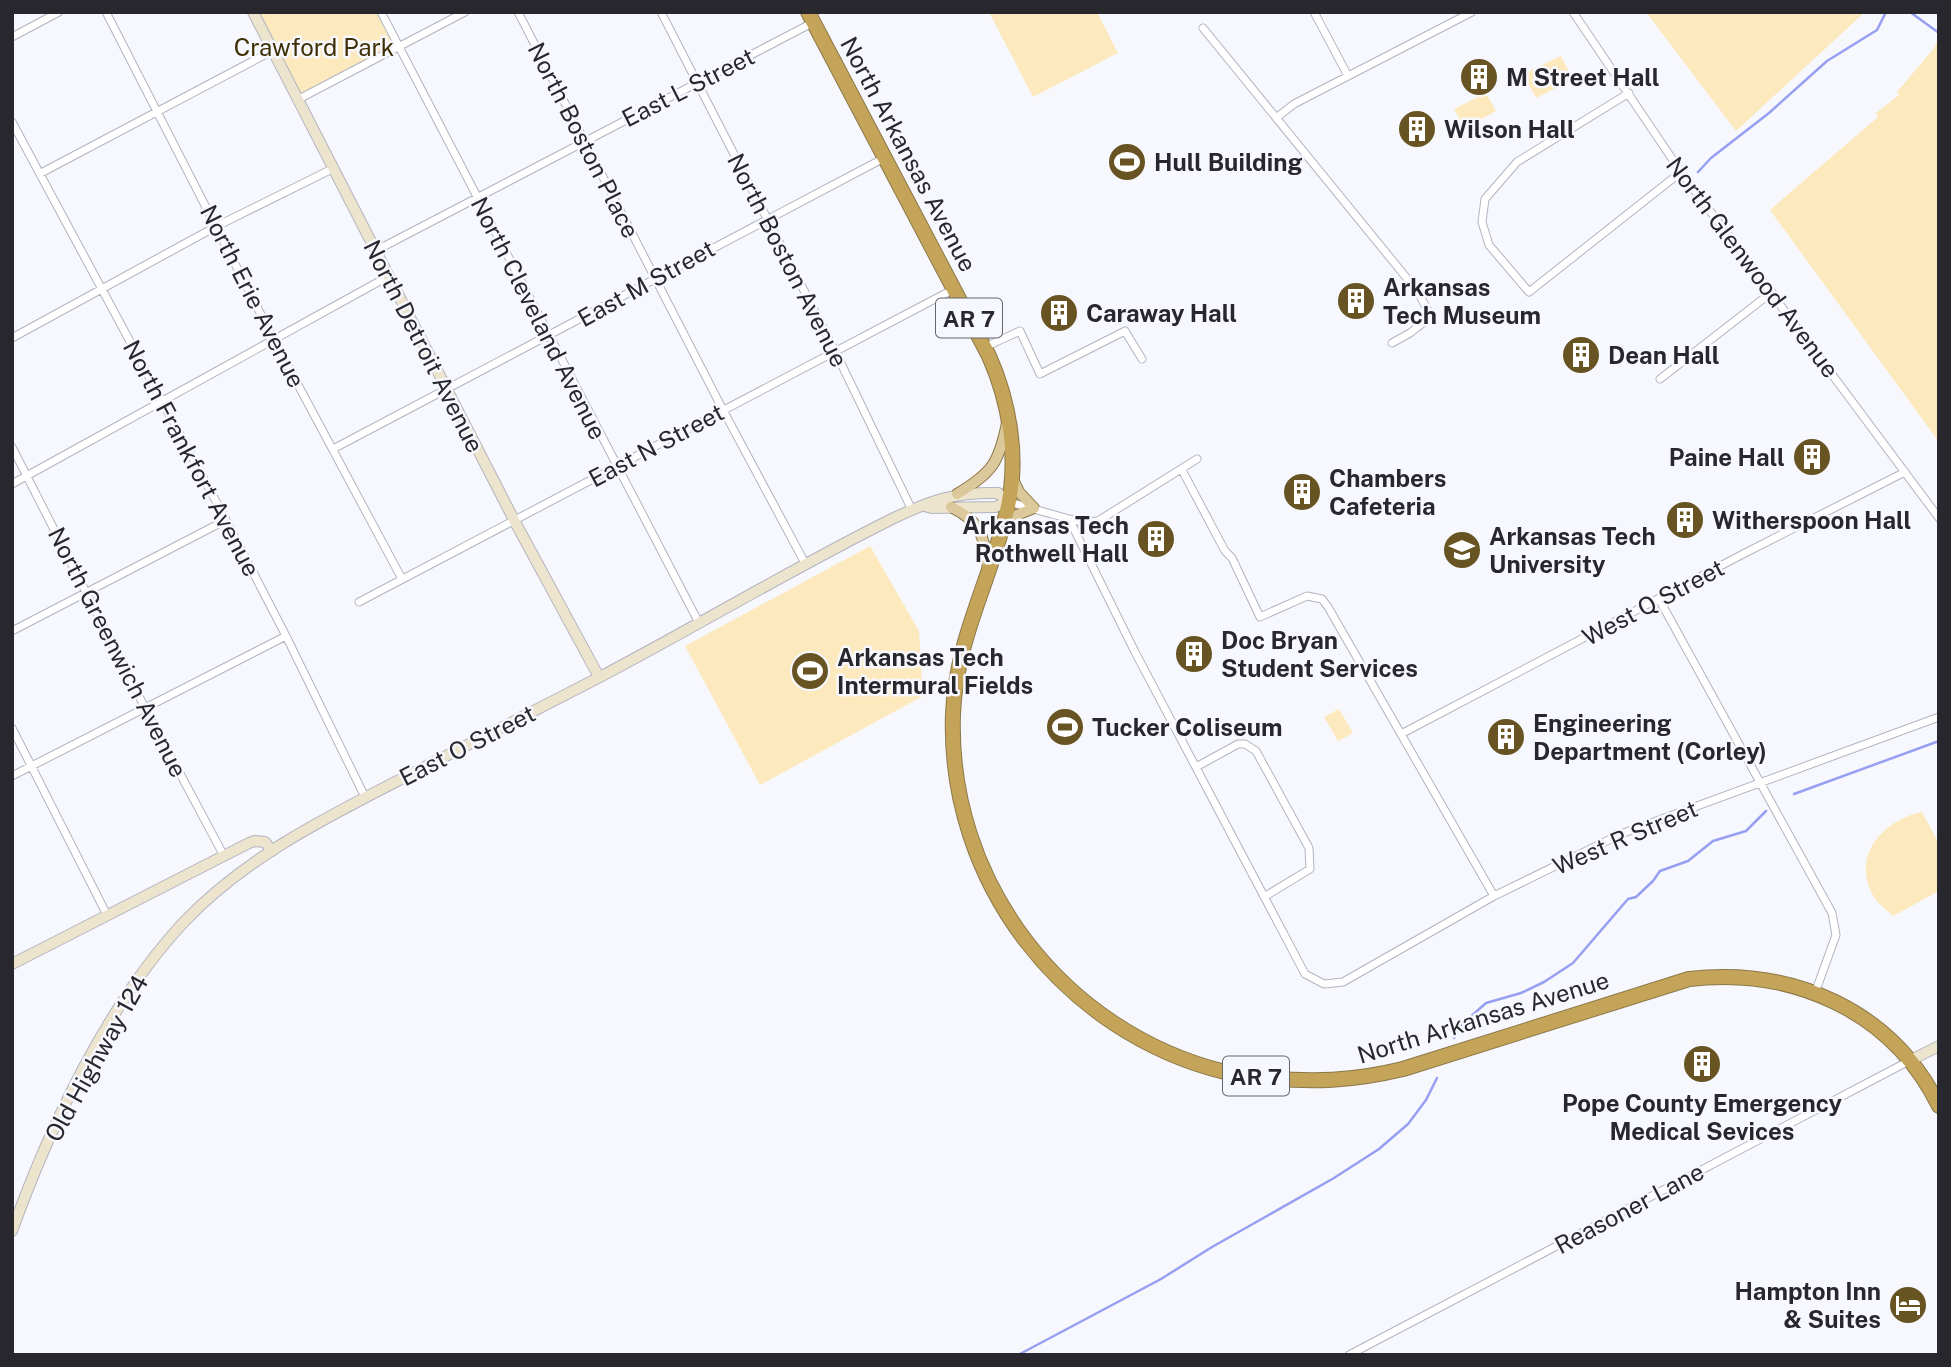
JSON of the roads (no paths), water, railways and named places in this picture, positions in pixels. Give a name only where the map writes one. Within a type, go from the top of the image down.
[{"type":"highway","name":"North Arkansas Avenue","points":[[811,17],[998,377],[1008,417],[1011,475],[1009,502],[989,570],[966,633],[958,666],[953,713],[955,761],[961,798],[976,852],[997,898],[1024,940],[1056,978],[1095,1011],[1138,1040],[1227,1073],[1297,1081],[1359,1079],[1403,1069],[1689,979],[1748,977],[1786,983],[1841,1004],[1873,1026],[1909,1061],[1939,1106]]},
{"type":"main road","points":[[957,494],[981,480],[994,466],[1002,447],[1008,417]]},
{"type":"main road","points":[[1003,524],[1034,508],[1019,492],[1011,475]]},
{"type":"main road","points":[[951,507],[969,517],[980,531],[989,570]]},
{"type":"street","points":[[12,37],[59,12]]},
{"type":"street","name":"North Erie Avenue","points":[[106,12],[274,340],[402,579]]},
{"type":"street","name":"North Detroit Avenue","points":[[253,12],[514,520],[599,677]]},
{"type":"street","name":"North Cleveland Avenue","points":[[381,12],[699,623]]},
{"type":"street","points":[[297,100],[465,12]]},
{"type":"street","name":"North Boston Place","points":[[518,12],[806,565]]},
{"type":"street","name":"North Boston Avenue","points":[[661,12],[835,351],[912,510]]},
{"type":"street","points":[[1314,12],[1348,76]]},
{"type":"street","points":[[1276,118],[1294,104],[1472,12]]},
{"type":"street","name":"North Glenwood Avenue","points":[[1573,12],[1681,172],[1939,518]]},
{"type":"street","name":"East L Street","points":[[375,251],[697,82],[811,17]]},
{"type":"street","points":[[1203,28],[1418,292],[1428,311],[1428,319],[1410,334],[1392,343]]},
{"type":"street","points":[[41,173],[272,51]]},
{"type":"street","points":[[1629,93],[1517,162],[1485,199],[1482,222],[1489,245],[1529,292],[1681,172]]},
{"type":"street","name":"North Frankfort Avenue","points":[[12,122],[226,520],[365,797]]},
{"type":"street","name":"East M Street","points":[[333,449],[886,157]]},
{"type":"street","points":[[12,338],[217,226],[334,168]]},
{"type":"street","points":[[12,484],[388,276]]},
{"type":"street","name":"East N Street","points":[[359,602],[954,289]]},
{"type":"street","points":[[1660,379],[1772,292]]},
{"type":"street","points":[[984,348],[1020,331],[1040,374],[1125,331],[1142,359]]},
{"type":"street","name":"North Greenwich Avenue","points":[[12,447],[224,856]]},
{"type":"street","points":[[1009,502],[1082,523],[1098,521],[1197,459]]},
{"type":"street","points":[[1182,470],[1225,551],[1232,558],[1260,617],[1307,596],[1322,599],[1494,896]]},
{"type":"street","name":"West Q Street","points":[[1401,734],[1905,472]]},
{"type":"street","name":"East O Street","points":[[272,851],[365,797],[599,677],[932,500],[957,494],[998,493],[1009,502]]},
{"type":"street","name":"East O Street","points":[[924,506],[995,507],[1009,502]]},
{"type":"street","points":[[1069,519],[1115,613],[1196,768],[1264,897],[1310,869],[1309,848],[1256,751],[1245,744],[1238,744],[1196,768]]},
{"type":"street","points":[[12,631],[226,520]]},
{"type":"street","points":[[1659,599],[1832,913],[1836,935],[1815,993]]},
{"type":"street","points":[[12,776],[286,636]]},
{"type":"street","name":"West R Street","points":[[1264,897],[1305,974],[1324,984],[1343,982],[1494,896],[1621,834],[1939,717]]},
{"type":"street","points":[[12,728],[107,915]]},
{"type":"street","points":[[12,964],[255,841],[265,842],[272,851]]},
{"type":"street","name":"Old Highway 124","points":[[12,1231],[32,1176],[65,1106],[107,1029],[135,985],[173,934],[198,908],[272,851]]},
{"type":"street","points":[[1909,1061],[1939,1046]]},
{"type":"street","name":"Reasoner Lane","points":[[1349,1355],[1909,1061]]},
{"type":"waterway","points":[[1698,172],[1711,158],[1769,113],[1827,61],[1877,30],[1886,12]]},
{"type":"waterway","points":[[1910,12],[1939,33]]},
{"type":"waterway","points":[[1794,794],[1939,741]]},
{"type":"waterway","points":[[1454,1038],[1460,1026],[1486,1003],[1521,993],[1573,963],[1628,899],[1636,897],[1660,871],[1688,861],[1713,841],[1746,831],[1766,811]]},
{"type":"waterway","points":[[1018,1355],[1161,1279],[1379,1149],[1408,1124],[1426,1100],[1437,1078]]},
{"type":"place","name":"M Street Hall","points":[[1479,77]]},
{"type":"place","name":"Wilson Hall","points":[[1417,129]]},
{"type":"place","name":"Hull Building","points":[[1127,162]]},
{"type":"place","name":"Arkansas Tech Museum","points":[[1356,301]]},
{"type":"place","name":"Caraway Hall","points":[[1059,313]]},
{"type":"place","name":"Dean Hall","points":[[1581,355]]},
{"type":"place","name":"Paine Hall","points":[[1812,457]]},
{"type":"place","name":"Chambers Cafeteria","points":[[1302,492]]},
{"type":"place","name":"Witherspoon Hall","points":[[1685,520]]},
{"type":"place","name":"Arkansas Tech Rothwell Hall","points":[[1156,539]]},
{"type":"place","name":"Arkansas Tech University","points":[[1462,550]]},
{"type":"place","name":"Doc Bryan Student Services","points":[[1194,654]]},
{"type":"place","name":"Arkansas Tech Intermural Fields","points":[[810,671]]},
{"type":"place","name":"Tucker Coliseum","points":[[1065,727]]},
{"type":"place","name":"Engineering Department (Corley)","points":[[1506,737]]},
{"type":"place","name":"Pope County Emergency Medical Sevices","points":[[1702,1064]]},
{"type":"place","name":"Hampton Inn & Suites","points":[[1908,1305]]},
{"type":"park label","name":"Crawford Park","points":[[314,47]]}]
